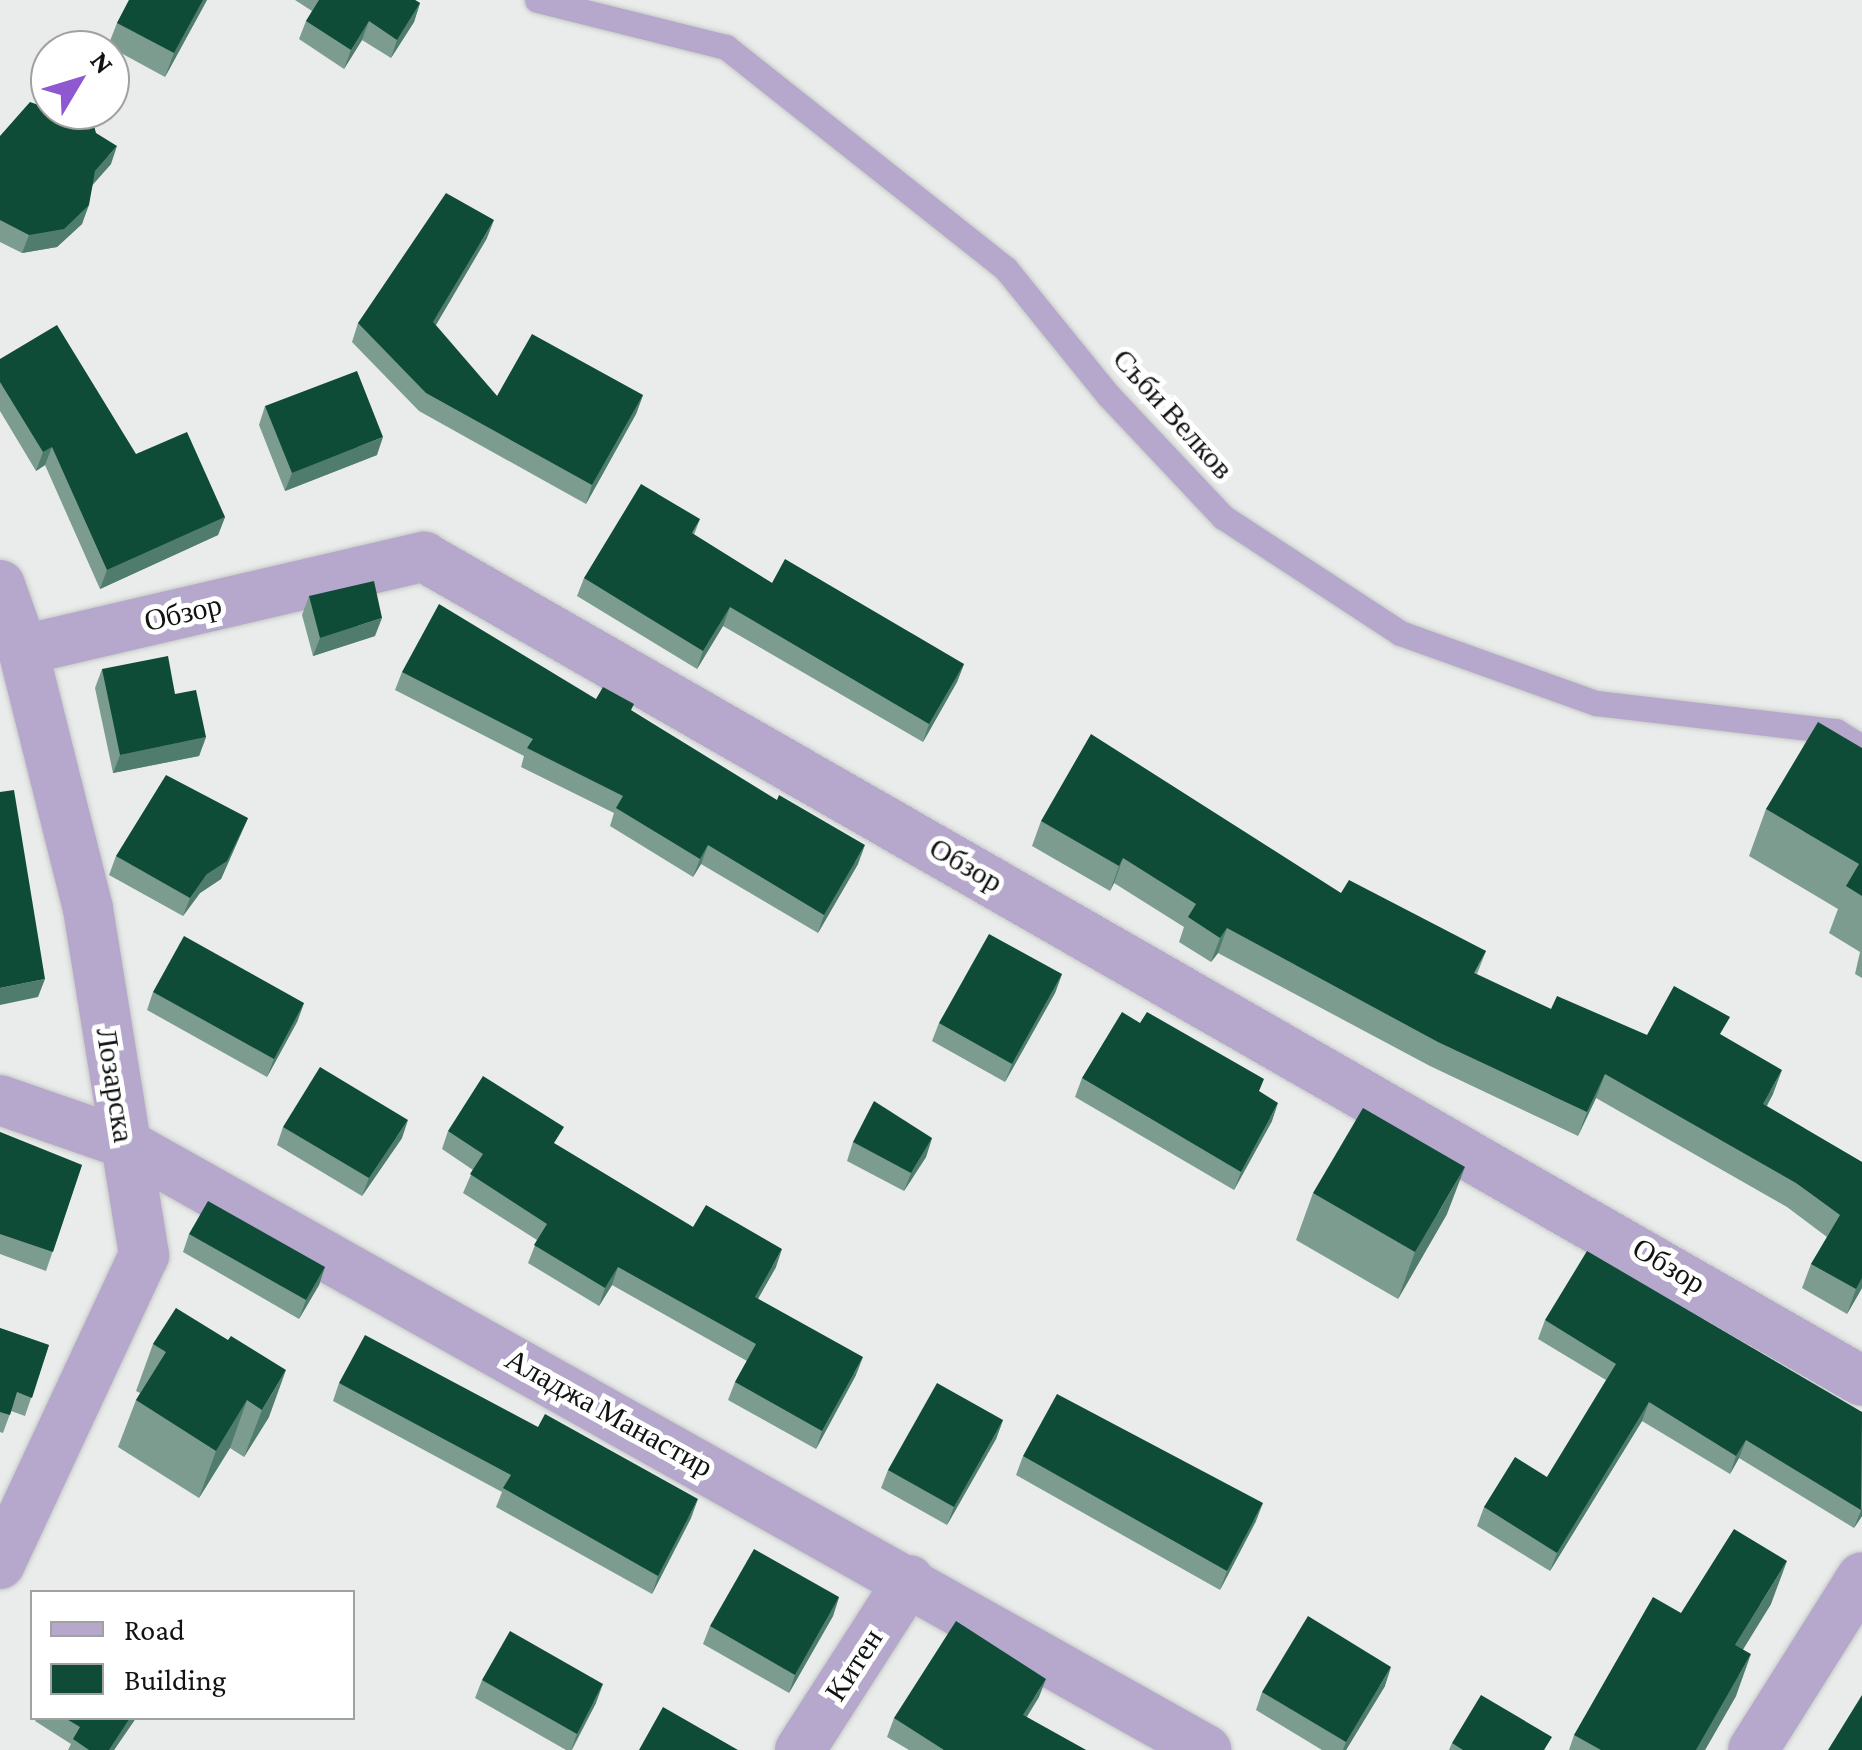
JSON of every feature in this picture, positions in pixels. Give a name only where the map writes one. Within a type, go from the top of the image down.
[{"type":"street","name":"Обзор","points":[[23,650],[424,557],[1862,1381]]},
{"type":"street","name":"Лозарска","points":[[0,585],[23,650],[88,909],[144,1255],[0,1564]]},
{"type":"street","name":"Аладжа Манастир","points":[[0,1100],[124,1143],[1206,1750]]},
{"type":"street","points":[[1753,1750],[1862,1577]]},
{"type":"street","name":"Китен","points":[[800,1750],[909,1580]]},
{"type":"lane","name":"Съби Велков","points":[[538,0],[726,46],[1006,269],[1108,395],[1224,518],[1400,633],[1596,703],[1836,731],[1862,747]]},
{"type":"building","points":[[129,0],[203,0],[174,53],[117,23]]},
{"type":"building","points":[[319,0],[420,3],[397,40],[369,21],[351,50],[306,21]]},
{"type":"building","points":[[30,102],[30,130],[95,130],[117,146],[95,171],[89,205],[64,229],[29,235],[0,220],[0,136]]},
{"type":"building","points":[[446,193],[494,220],[433,322],[497,396],[532,334],[643,395],[592,485],[426,393],[358,323]]},
{"type":"building","points":[[57,325],[136,454],[187,432],[225,517],[107,570],[52,447],[43,452],[0,382],[0,359]]},
{"type":"building","points":[[357,371],[383,437],[292,473],[265,406]]},
{"type":"building","points":[[641,484],[700,519],[692,533],[772,583],[785,559],[964,664],[929,724],[730,607],[703,651],[584,578]]},
{"type":"building","points":[[374,581],[382,618],[320,638],[309,596]]},
{"type":"building","points":[[439,604],[596,699],[603,687],[634,704],[631,710],[777,800],[779,795],[865,845],[824,915],[708,845],[700,859],[616,808],[623,796],[527,748],[533,739],[402,672]]},
{"type":"building","points":[[168,656],[175,694],[196,690],[206,737],[120,755],[102,669]]},
{"type":"building","points":[[1818,722],[1862,748],[1862,896],[1846,886],[1859,864],[1766,809]]},
{"type":"building","points":[[1091,734],[1341,893],[1349,880],[1486,951],[1474,973],[1551,1009],[1557,996],[1647,1035],[1674,986],[1730,1017],[1720,1034],[1782,1070],[1763,1104],[1862,1162],[1862,1278],[1856,1289],[1811,1264],[1840,1215],[1796,1183],[1605,1074],[1587,1112],[1438,1042],[1227,928],[1220,938],[1188,917],[1196,904],[1123,858],[1119,866],[1041,821]]},
{"type":"building","points":[[166,775],[248,818],[227,861],[207,874],[190,898],[116,856]]},
{"type":"building","points":[[14,790],[45,979],[0,988],[0,792]]},
{"type":"building","points":[[989,934],[1062,974],[1012,1064],[939,1023]]},
{"type":"building","points":[[184,936],[304,1003],[274,1059],[153,992]]},
{"type":"building","points":[[1122,1012],[1140,1023],[1147,1012],[1264,1079],[1259,1091],[1278,1103],[1241,1172],[1082,1078]]},
{"type":"building","points":[[320,1067],[408,1120],[369,1178],[283,1127]]},
{"type":"building","points":[[483,1076],[564,1127],[554,1143],[693,1227],[706,1205],[782,1249],[755,1297],[863,1357],[822,1431],[735,1382],[756,1344],[618,1267],[605,1288],[534,1245],[547,1224],[470,1174],[483,1154],[448,1131]]},
{"type":"building","points":[[874,1101],[932,1138],[911,1173],[853,1142]]},
{"type":"building","points":[[1363,1108],[1465,1167],[1415,1252],[1313,1193]]},
{"type":"building","points":[[0,1132],[82,1165],[53,1252],[0,1234]]},
{"type":"building","points":[[208,1201],[325,1267],[306,1300],[189,1234]]},
{"type":"building","points":[[1587,1251],[1862,1412],[1861,1510],[1746,1440],[1736,1456],[1649,1402],[1557,1553],[1484,1507],[1515,1457],[1547,1477],[1616,1364],[1545,1320]]},
{"type":"building","points":[[176,1308],[286,1370],[262,1410],[247,1400],[216,1451],[136,1400],[166,1352],[153,1344]]},
{"type":"building","points":[[0,1328],[49,1345],[32,1398],[17,1392],[10,1415],[0,1412]]},
{"type":"building","points":[[365,1335],[538,1427],[545,1414],[698,1499],[658,1576],[503,1488],[511,1475],[339,1383]]},
{"type":"building","points":[[937,1383],[1003,1420],[954,1507],[888,1470]]},
{"type":"building","points":[[1057,1394],[1263,1503],[1227,1571],[1023,1456]]},
{"type":"building","points":[[1734,1529],[1787,1561],[1735,1645],[1751,1654],[1696,1750],[1601,1750],[1574,1735],[1653,1597],[1681,1613]]},
{"type":"building","points":[[754,1549],[839,1597],[795,1675],[710,1626]]},
{"type":"building","points":[[1308,1616],[1391,1667],[1346,1742],[1262,1692]]},
{"type":"building","points":[[956,1621],[1046,1679],[1023,1715],[1086,1750],[944,1750],[894,1718]]},
{"type":"building","points":[[510,1631],[603,1684],[577,1734],[482,1680]]},
{"type":"building","points":[[1481,1695],[1552,1737],[1544,1750],[1463,1750],[1452,1743]]},
{"type":"building","points":[[1862,1695],[1862,1750],[1828,1750]]},
{"type":"building","points":[[663,1707],[738,1750],[639,1750]]},
{"type":"building","points":[[68,1720],[129,1720],[109,1750],[89,1750],[73,1739],[80,1727]]}]
